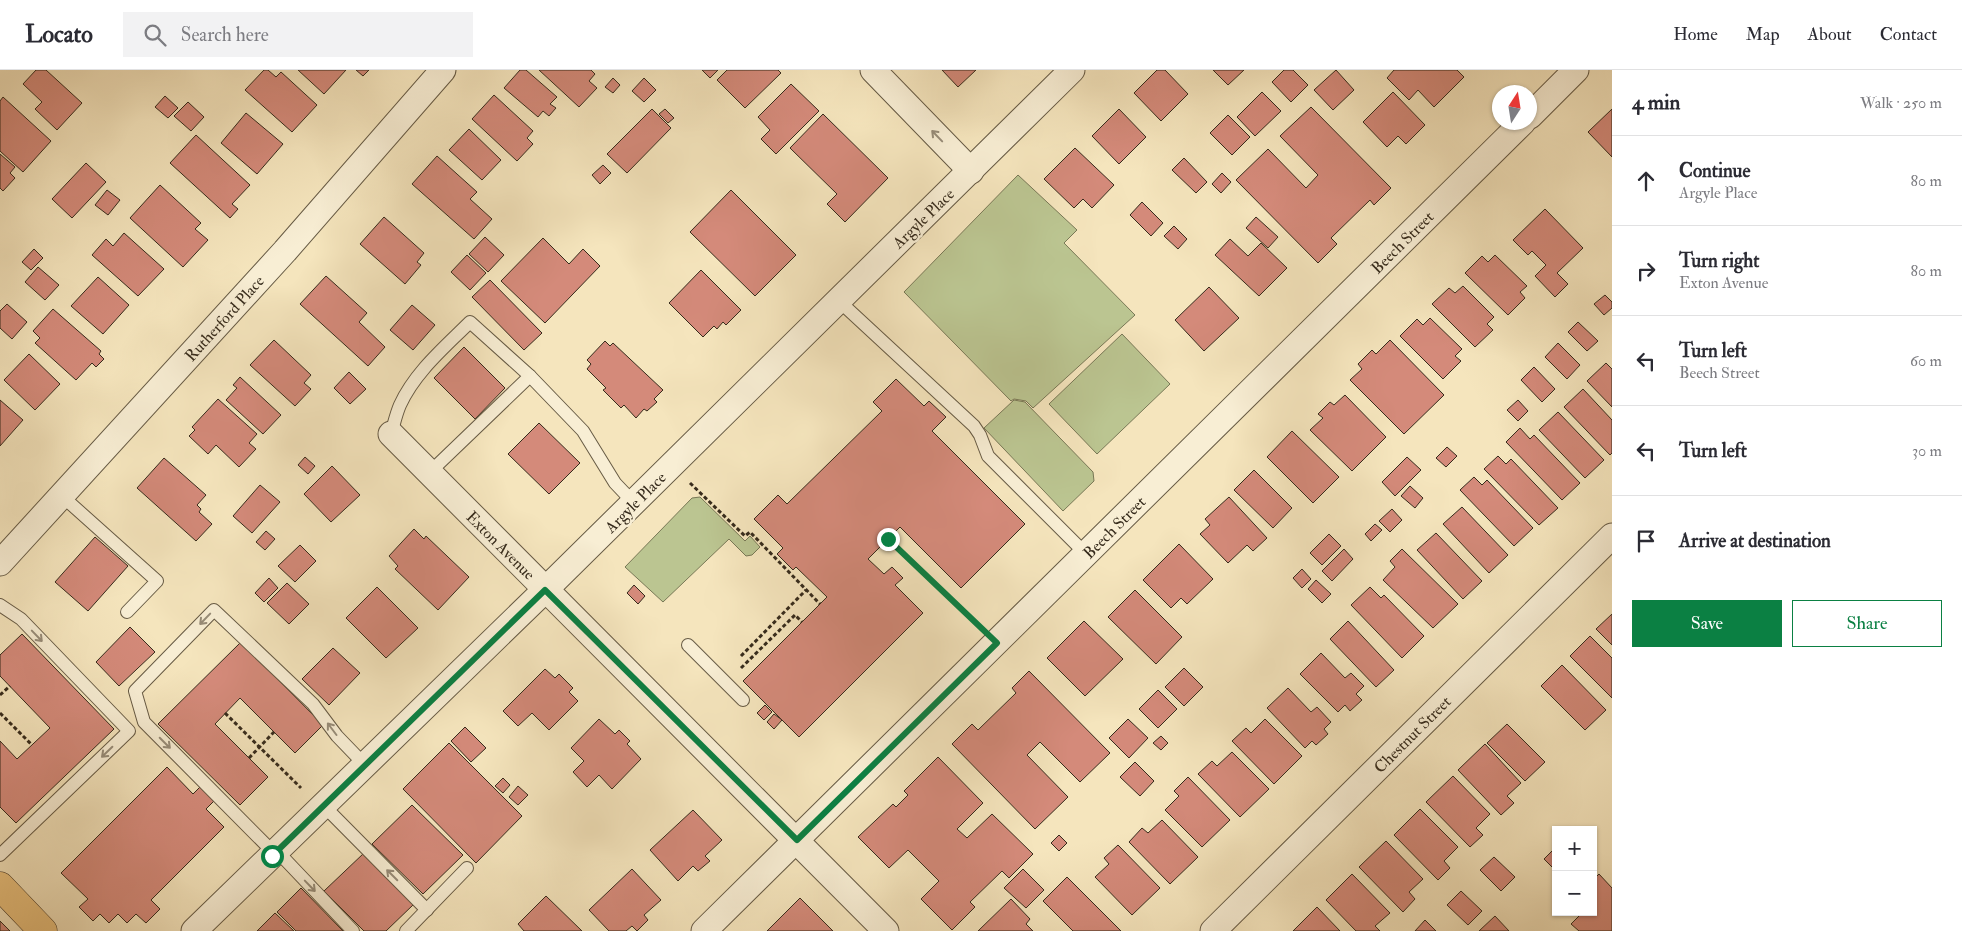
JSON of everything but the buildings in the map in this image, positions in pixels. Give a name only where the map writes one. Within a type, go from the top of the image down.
[{"type":"main road","points":[[0,886],[43,931]]},
{"type":"street","name":"Rutherford Place","points":[[0,563],[285,251],[443,70]]},
{"type":"street","points":[[873,70],[971,171]]},
{"type":"street","name":"Argyle Place","points":[[194,931],[672,466],[1072,70]]},
{"type":"street","points":[[1537,109],[1576,70]]},
{"type":"street","name":"Beech Street","points":[[704,931],[1515,130]]},
{"type":"street","name":"Exton Avenue","points":[[391,434],[886,931]]},
{"type":"street","name":"Chestnut Street","points":[[1213,931],[1612,536]]},
{"type":"lane","points":[[839,301],[974,426],[980,435],[988,456],[1086,554]]},
{"type":"lane","points":[[391,434],[406,394],[429,363],[470,322],[530,376],[583,431],[607,471],[634,503]]},
{"type":"lane","points":[[430,473],[530,376]]},
{"type":"lane","points":[[62,496],[157,581],[127,612]]},
{"type":"lane","points":[[0,605],[21,619],[129,731],[0,856]]},
{"type":"lane","points":[[353,931],[144,722],[135,690],[214,610],[313,704],[337,736],[365,765]]},
{"type":"lane","points":[[688,646],[743,700]]},
{"type":"lane","points":[[322,807],[427,910]]},
{"type":"lane","points":[[406,931],[467,868]]},
{"type":"path","points":[[672,466],[745,536],[750,532],[784,564],[820,604]]},
{"type":"path","points":[[888,539],[997,643]]},
{"type":"path","points":[[741,656],[806,590]]},
{"type":"path","points":[[740,669],[795,615],[802,622]]},
{"type":"path","points":[[764,634],[770,640]]},
{"type":"path","points":[[0,695],[10,686]]},
{"type":"path","points":[[0,713],[32,745]]},
{"type":"path","points":[[226,713],[322,807]]},
{"type":"path","points":[[249,758],[274,732]]},
{"type":"green space","points":[[1018,175],[1077,230],[1064,243],[1135,315],[1033,408],[1026,401],[1014,399],[1011,401],[904,292]]},
{"type":"green space","points":[[1122,334],[1170,384],[1097,454],[1049,404]]},
{"type":"green space","points":[[1014,400],[1025,402],[1093,472],[1094,481],[1063,511],[984,428]]},
{"type":"green space","points":[[700,497],[745,541],[750,536],[760,547],[752,555],[746,556],[729,539],[663,602],[625,567],[692,498]]},
{"type":"route","points":[[272,856],[545,590],[797,840],[997,643],[888,539]]}]
